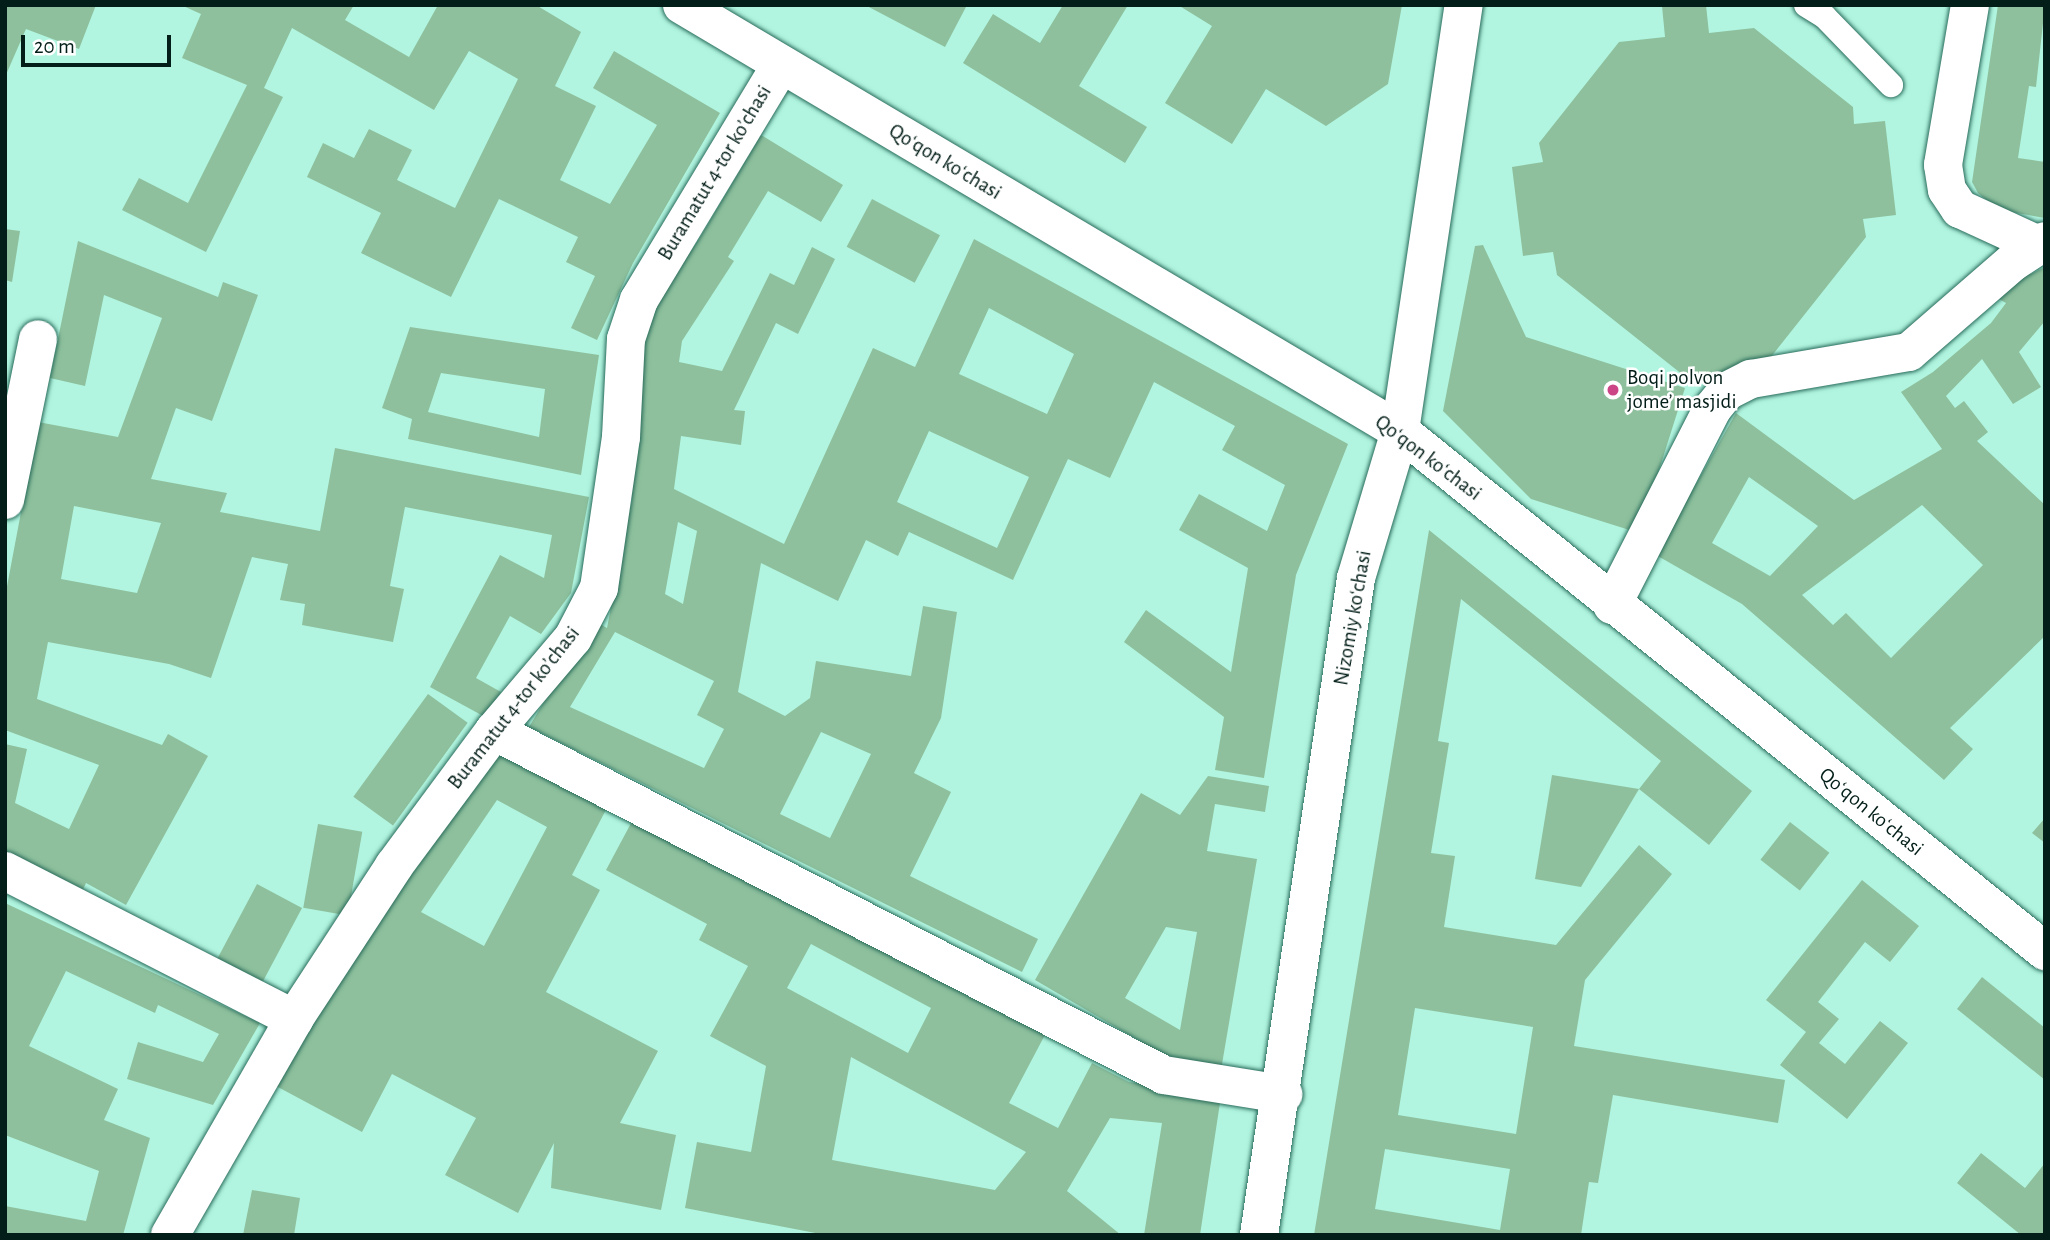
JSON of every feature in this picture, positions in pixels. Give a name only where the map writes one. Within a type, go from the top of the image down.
[{"type":"street","name":"Qoʻqon koʻchasi","points":[[682,5],[1400,431],[1612,605],[2045,951]]},
{"type":"street","name":"Nizomiy koʻchasi","points":[[1259,1235],[1283,1094],[1356,578],[1400,431],[1464,5]]},
{"type":"street","points":[[1612,605],[1713,408],[1727,391],[1751,379],[1909,352],[2040,243],[1960,209],[1947,190],[1943,165],[1970,5]]},
{"type":"street","name":"Buramatut 4-tor koʼchasi","points":[[170,1235],[295,1019],[394,866],[494,731],[573,638],[599,588],[621,437],[626,340],[639,300],[781,65]]},
{"type":"street","points":[[5,500],[38,339]]},
{"type":"street","points":[[494,731],[1164,1074],[1283,1094]]},
{"type":"street","points":[[5,872],[295,1019]]},
{"type":"lane","points":[[1806,5],[1825,18],[1891,85]]},
{"type":"building","points":[[5,5],[96,5],[79,49],[26,29],[5,77]]},
{"type":"building","points":[[181,5],[354,5],[345,20],[409,57],[438,5],[536,5],[581,32],[555,86],[596,106],[560,180],[610,204],[657,125],[593,88],[614,51],[720,113],[633,263],[597,340],[571,328],[595,276],[566,262],[578,237],[499,199],[451,297],[361,253],[381,213],[307,177],[323,143],[354,158],[369,129],[412,150],[397,180],[455,208],[518,79],[469,51],[434,110],[292,28],[264,88],[283,97],[206,252],[122,210],[139,178],[188,203],[247,85],[182,58],[201,14]]},
{"type":"building","points":[[865,5],[967,5],[945,47]]},
{"type":"building","points":[[1063,5],[1128,5],[1079,86],[1147,127],[1125,163],[963,63],[993,14],[1040,43]]},
{"type":"building","points":[[1178,5],[1402,5],[1388,84],[1326,126],[1266,89],[1232,144],[1165,103],[1212,26]]},
{"type":"building","points":[[1706,5],[1709,33],[1754,28],[1853,107],[1854,124],[1885,121],[1896,215],[1863,219],[1866,237],[1763,367],[1688,379],[1557,275],[1553,252],[1523,256],[1512,167],[1543,162],[1539,143],[1619,42],[1665,37],[1662,6]]},
{"type":"building","points":[[1998,5],[2045,5],[2036,87],[2029,86],[2018,158],[2045,162],[2045,218],[1999,210],[1978,193],[1972,182]]},
{"type":"building","points":[[761,135],[843,185],[821,222],[768,191],[728,257],[734,261],[682,341],[679,362],[722,371],[770,273],[794,285],[812,247],[835,259],[798,334],[776,323],[734,410],[745,411],[741,445],[681,436],[674,489],[784,544],[873,348],[915,367],[974,239],[1348,444],[1296,575],[1264,778],[1215,770],[1224,717],[1124,642],[1146,610],[1231,672],[1248,568],[1179,530],[1199,494],[1267,531],[1285,485],[1222,450],[1235,426],[1154,382],[1110,478],[1068,459],[1013,580],[909,532],[898,556],[866,540],[838,601],[761,563],[738,692],[785,716],[810,698],[816,661],[911,676],[923,606],[957,612],[941,718],[914,773],[951,792],[910,876],[1038,939],[1022,972],[529,727],[593,620],[607,628],[632,499],[620,493],[645,318],[699,239]],"holes":[[[989,308],[1074,354],[1047,414],[959,374]],[[929,431],[1029,477],[997,548],[897,502]],[[678,522],[697,531],[683,604],[665,594]],[[615,632],[714,681],[697,715],[724,729],[704,768],[570,707]],[[821,732],[871,754],[830,838],[780,814]]]},
{"type":"building","points":[[872,199],[940,235],[915,283],[847,247]]},
{"type":"building","points":[[5,229],[20,231],[12,282],[5,280]]},
{"type":"building","points":[[78,241],[218,297],[223,282],[258,295],[212,421],[176,408],[151,479],[227,493],[220,512],[320,531],[335,448],[589,497],[571,593],[541,634],[510,616],[476,678],[501,692],[485,717],[430,687],[500,555],[544,578],[552,535],[405,507],[390,586],[404,589],[393,642],[302,625],[305,604],[280,600],[288,564],[252,557],[211,678],[169,664],[48,642],[37,699],[162,745],[168,734],[208,756],[126,905],[86,883],[80,896],[5,859],[5,744],[27,749],[15,803],[69,829],[99,765],[5,730],[5,597],[38,422],[118,437],[162,318],[104,295],[85,386],[50,378]],"holes":[[[74,506],[161,523],[137,593],[61,579]]]},
{"type":"building","points":[[1483,245],[1526,337],[1685,388],[1639,533],[1531,499],[1443,411],[1475,246]]},
{"type":"building","points":[[2045,267],[2045,321],[2019,352],[2041,387],[2013,404],[1982,359],[1946,396],[1955,408],[1964,401],[1988,432],[1977,441],[2045,505],[2045,636],[1950,728],[1973,749],[1944,780],[1742,604],[1656,555],[1736,413],[1854,500],[1942,449],[1901,392],[1933,372],[1991,323],[2006,303],[1999,299],[2026,269],[2031,274]],"holes":[[[1749,477],[1818,526],[1770,576],[1712,543]],[[1922,505],[1983,565],[1891,658],[1846,613],[1833,625],[1802,595]]]},
{"type":"building","points":[[410,327],[599,355],[581,475],[408,439],[412,419],[382,408]],"holes":[[[441,373],[545,389],[539,437],[428,412]]]},
{"type":"building","points":[[1429,530],[1752,791],[1709,845],[1639,789],[1661,761],[1461,599],[1438,741],[1449,743],[1431,853],[1455,856],[1444,927],[1556,945],[1639,845],[1672,874],[1585,980],[1574,1046],[1785,1080],[1778,1123],[1613,1095],[1598,1183],[1589,1182],[1581,1235],[1314,1235]],"holes":[[[1415,1008],[1533,1027],[1516,1134],[1398,1115]],[[1385,1149],[1510,1169],[1500,1230],[1375,1209]]]},
{"type":"building","points":[[428,694],[468,723],[393,826],[353,797]]},
{"type":"building","points":[[494,741],[610,802],[572,875],[600,890],[546,992],[658,1051],[620,1123],[676,1135],[661,1210],[551,1188],[554,1143],[518,1213],[445,1175],[476,1118],[392,1074],[362,1132],[276,1086],[358,930]],"holes":[[[497,800],[547,827],[484,946],[421,912]]]},
{"type":"building","points":[[1552,775],[1639,789],[1581,887],[1535,879]]},
{"type":"building","points":[[1208,776],[1269,786],[1265,812],[1215,804],[1207,851],[1257,859],[1221,1070],[1174,1061],[1035,980],[1141,793],[1180,815]],"holes":[[[1166,927],[1197,932],[1180,1030],[1125,998]]]},
{"type":"building","points":[[637,812],[1047,1031],[1009,1103],[1058,1128],[1092,1063],[1129,1082],[1221,1096],[1200,1235],[1144,1235],[1162,1123],[1110,1118],[1067,1191],[1121,1235],[826,1235],[685,1208],[697,1142],[751,1152],[766,1066],[710,1036],[748,966],[699,940],[707,924],[606,870]],"holes":[[[811,944],[931,1008],[908,1053],[787,988]],[[851,1057],[1026,1152],[995,1190],[832,1160]]]},
{"type":"building","points":[[2045,818],[2045,843],[2032,833]]},
{"type":"building","points":[[1790,822],[1829,853],[1800,891],[1760,860]]},
{"type":"building","points":[[318,824],[362,832],[348,916],[303,908]]},
{"type":"building","points":[[1862,880],[1919,926],[1890,962],[1865,942],[1818,1002],[1839,1019],[1819,1043],[1845,1064],[1880,1021],[1908,1043],[1847,1119],[1780,1065],[1806,1032],[1766,1000]]},
{"type":"building","points":[[257,884],[302,908],[263,982],[218,958]]},
{"type":"building","points":[[5,903],[260,1023],[213,1105],[127,1079],[138,1042],[203,1062],[219,1034],[158,1005],[155,1013],[66,971],[29,1046],[118,1089],[104,1120],[150,1138],[123,1235],[5,1235],[5,1206],[86,1221],[99,1171],[5,1135]]},
{"type":"building","points":[[1982,977],[2045,1028],[2045,1080],[1957,1009]]},
{"type":"building","points":[[1981,1153],[2025,1188],[2045,1163],[2045,1235],[2021,1235],[1957,1183]]},
{"type":"building","points":[[252,1190],[300,1198],[294,1235],[243,1235]]},
{"type":"place","name":"Boqi polvon jome’ masjidi","points":[[1613,390]]}]
